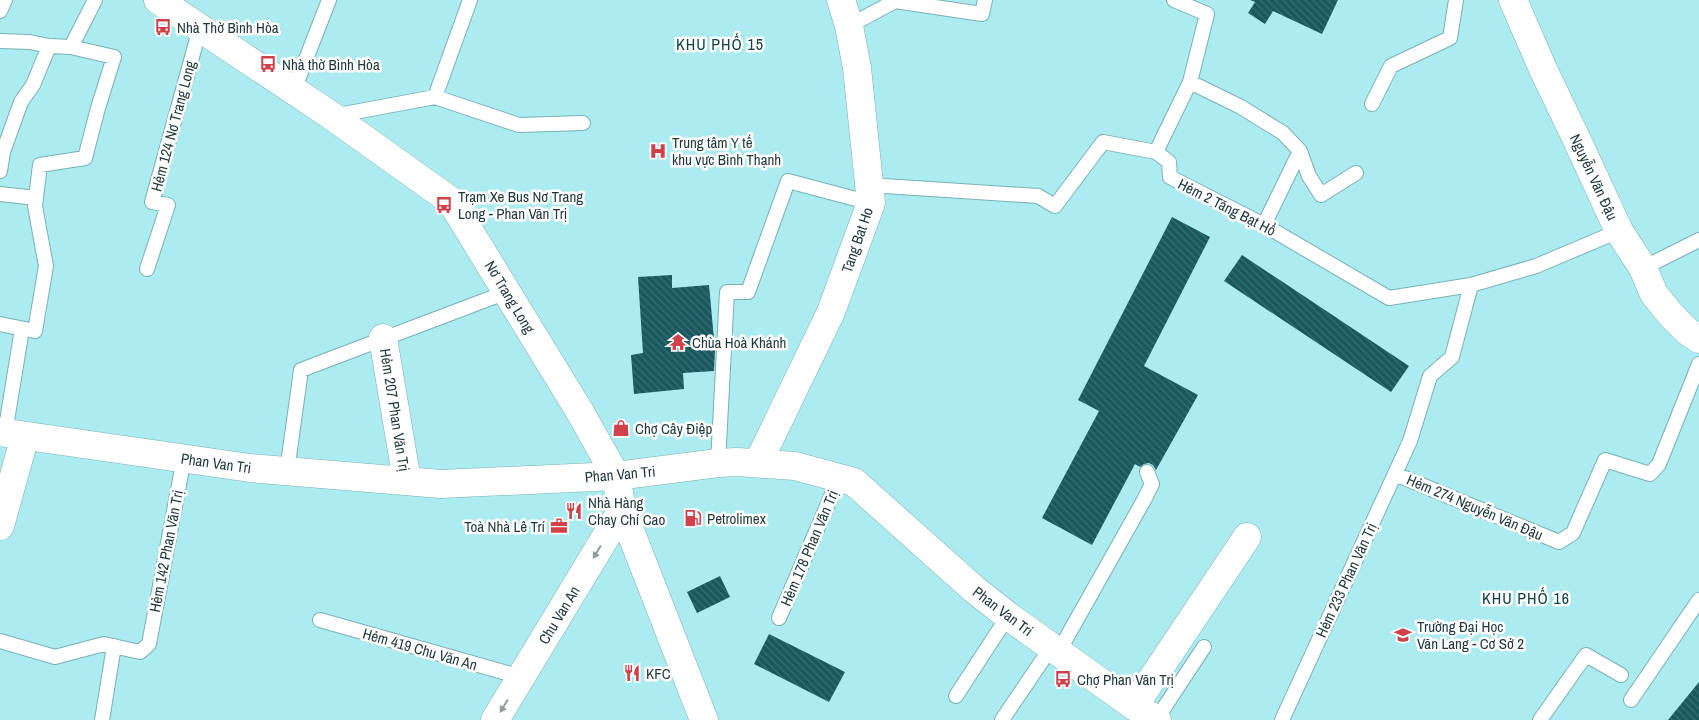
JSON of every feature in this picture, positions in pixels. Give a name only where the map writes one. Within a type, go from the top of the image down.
[{"type":"street","name":"Nơ Trang Long","points":[[158,0],[332,116],[451,201],[616,476],[622,510],[704,720]]},
{"type":"street","name":"Tang Bat Ho","points":[[758,463],[831,312],[870,194],[857,68],[850,26],[842,0]]},
{"type":"street","name":"Nguyễn Văn Đậu","points":[[1513,0],[1542,69],[1619,231],[1643,268],[1654,294],[1687,332],[1699,339]]},
{"type":"street","name":"Hẻm 207 Phan Văn Trị","points":[[383,338],[407,481]]},
{"type":"street","name":"Phan Van Tri","points":[[10,434],[250,468],[441,484],[616,476],[718,463],[758,463],[795,466],[854,482],[974,590],[1149,715]]},
{"type":"street","points":[[0,526],[10,434]]},
{"type":"street","name":"Chu Van An","points":[[495,720],[622,510]]},
{"type":"street","points":[[1149,715],[1247,537]]},
{"type":"lane","points":[[0,11],[5,0]]},
{"type":"lane","points":[[71,46],[95,0]]},
{"type":"lane","points":[[294,90],[329,0]]},
{"type":"lane","points":[[434,97],[470,0]]},
{"type":"lane","points":[[850,26],[895,1],[982,14],[985,0]]},
{"type":"lane","points":[[718,463],[727,292],[748,292],[788,181],[870,194],[1038,196],[1056,206],[1103,142],[1156,152],[1190,82],[1207,14],[1174,0]]},
{"type":"lane","points":[[1372,104],[1391,66],[1450,38],[1456,0]]},
{"type":"lane","name":"Hẻm 124 Nơ Trang Long","points":[[147,269],[168,206],[152,202],[200,28]]},
{"type":"lane","points":[[0,40],[30,42],[49,46],[71,46],[114,57],[85,158],[40,165],[35,206],[46,266],[36,331],[0,324]]},
{"type":"lane","points":[[0,171],[3,152],[21,102],[33,85],[49,46]]},
{"type":"lane","points":[[1190,82],[1241,107],[1283,133],[1300,151],[1309,176],[1320,195],[1356,173]]},
{"type":"lane","points":[[332,116],[434,97],[519,125],[583,123]]},
{"type":"lane","points":[[1264,225],[1300,151]]},
{"type":"lane","name":"Hẻm 2 Tăng Bạt Hổ","points":[[1156,152],[1169,162],[1170,177],[1264,225],[1389,298],[1471,285],[1536,266],[1619,231]]},
{"type":"lane","points":[[0,194],[36,198]]},
{"type":"lane","points":[[1643,268],[1699,240]]},
{"type":"lane","name":"Hẻm 233 Phan Văn Trị","points":[[1282,720],[1410,441],[1430,376],[1452,357],[1471,285]]},
{"type":"lane","points":[[287,471],[301,370],[507,292]]},
{"type":"lane","points":[[10,434],[22,329]]},
{"type":"lane","name":"Hẻm 274 Nguyễn Văn Đậu","points":[[1395,474],[1559,542],[1573,533],[1605,460],[1650,474],[1658,464],[1699,364]]},
{"type":"lane","name":"Hẻm 142 Phan Văn Trị","points":[[114,646],[140,652],[149,644],[184,458]]},
{"type":"lane","points":[[1002,720],[1055,649],[1144,500],[1152,484],[1147,472]]},
{"type":"lane","name":"Hẻm 178 Phan Văn Trị","points":[[779,618],[839,478]]},
{"type":"lane","points":[[1631,700],[1699,600]]},
{"type":"lane","points":[[956,696],[1008,616]]},
{"type":"lane","name":"Hẻm 419 Chu Văn An","points":[[320,620],[521,678]]},
{"type":"lane","points":[[0,641],[55,657],[104,644],[114,646],[102,720]]},
{"type":"lane","points":[[1149,715],[1204,647]]},
{"type":"lane","points":[[1540,720],[1586,656],[1621,675]]},
{"type":"building","points":[[1250,0],[1338,0],[1322,34],[1273,11],[1265,24],[1248,13],[1255,2]]},
{"type":"building","points":[[1172,217],[1210,237],[1144,366],[1198,395],[1156,470],[1149,463],[1140,467],[1135,464],[1092,545],[1042,518],[1099,411],[1078,400]]},
{"type":"building","points":[[1242,255],[1409,366],[1391,392],[1224,281]]},
{"type":"building","name":"Chùa Hoà Khánh","points":[[672,275],[672,288],[709,285],[715,350],[714,371],[683,373],[684,389],[634,394],[631,355],[643,353],[638,277]]},
{"type":"building","points":[[720,576],[730,597],[697,613],[687,592]]},
{"type":"building","points":[[769,634],[845,672],[829,702],[754,664]]},
{"type":"building","points":[[1699,682],[1699,720],[1668,720]]},
{"type":"place","name":"Nhà Thờ Bình Hòa","points":[[163,27]]},
{"type":"place","name":"Nhà thờ Bình Hòa","points":[[268,64]]},
{"type":"place","name":"Trung tâm Y tế khu vực Bình Thạnh","points":[[658,151]]},
{"type":"place","name":"Trạm Xe Bus Nơ Trang Long - Phan Văn Trị","points":[[444,205]]},
{"type":"place","name":"Chùa Hoà Khánh","points":[[678,342]]},
{"type":"place","name":"Chợ Cây Điệp","points":[[621,428]]},
{"type":"place","name":"Nhà Hàng Chay Chí Cao","points":[[574,511]]},
{"type":"place","name":"Petrolimex","points":[[693,518]]},
{"type":"place","name":"Toà Nhà Lê Trí","points":[[559,526]]},
{"type":"place","name":"Trường Đại Học Văn Lang - Cơ Sở 2","points":[[1403,635]]},
{"type":"place","name":"KFC","points":[[632,673]]},
{"type":"place","name":"Chợ Phan Văn Trị","points":[[1063,679]]},
{"type":"district","name":"KHU PHỐ 15","points":[[720,44]]},
{"type":"district","name":"KHU PHỐ 16","points":[[1526,598]]}]
